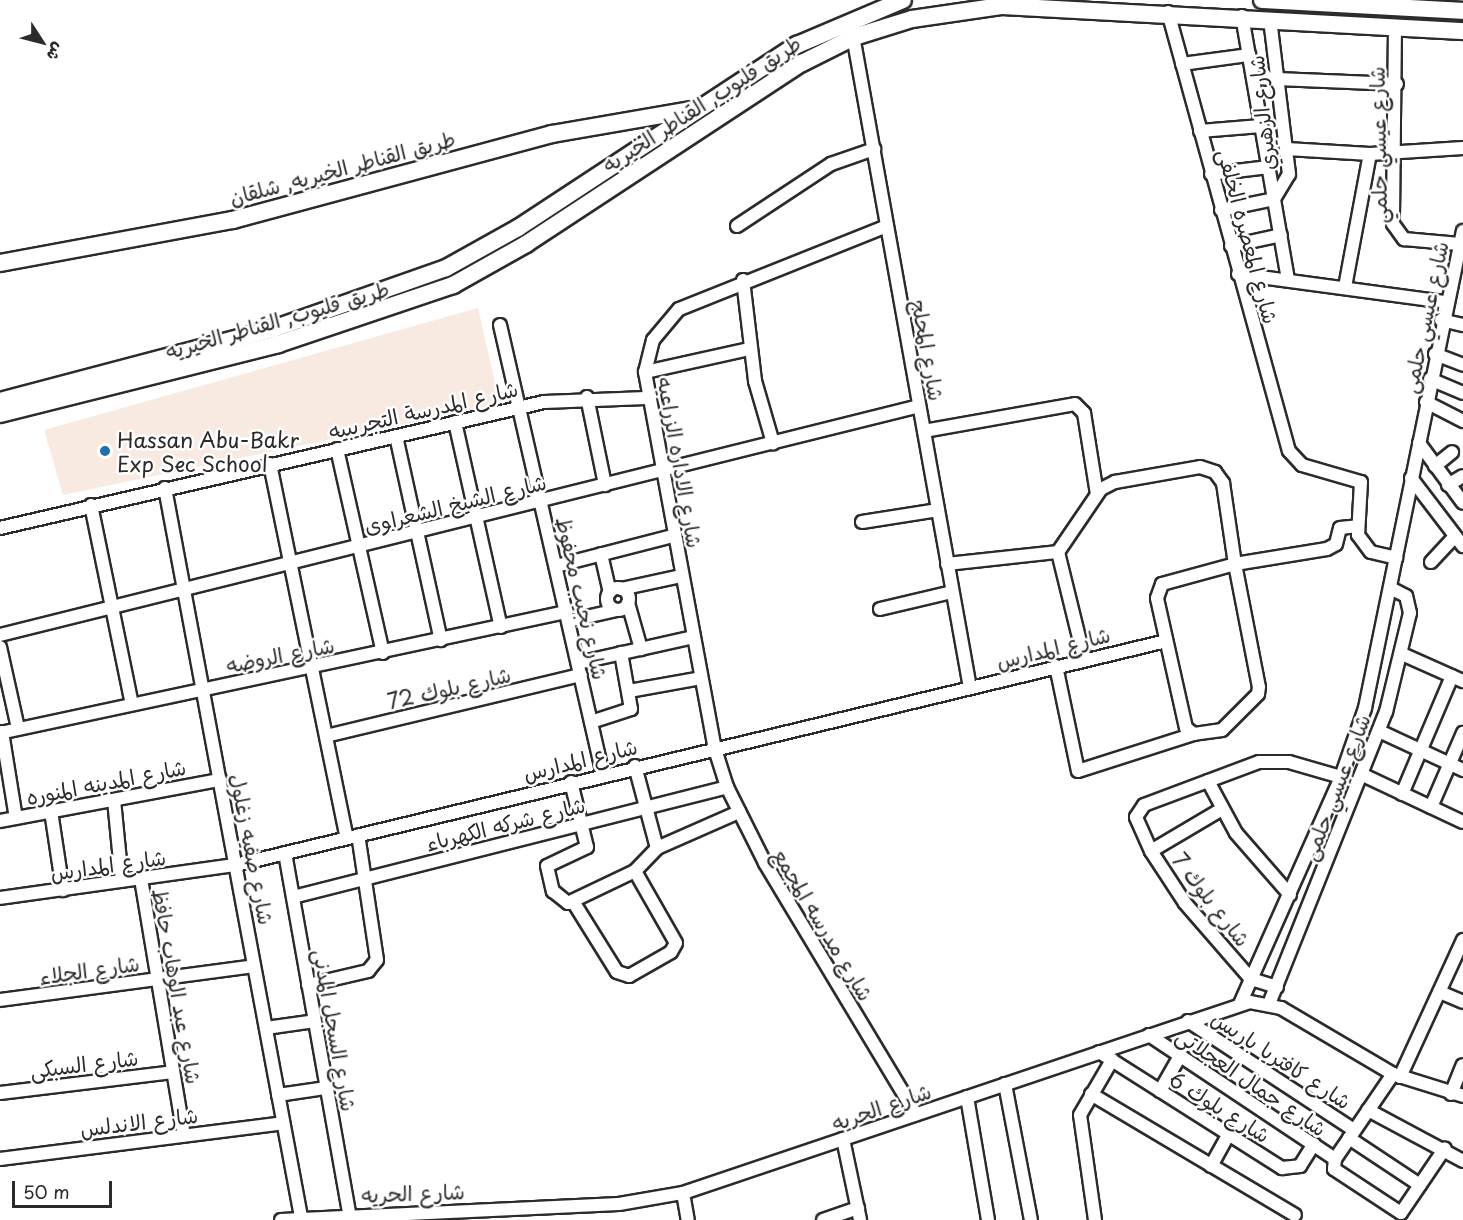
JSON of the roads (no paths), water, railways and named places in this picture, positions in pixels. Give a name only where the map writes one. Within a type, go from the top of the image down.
[{"type":"main road","name":"طريق قليوب, القناطر الخيريه","points":[[276,337],[446,268],[565,197],[695,109],[796,45],[850,19],[903,0]]},
{"type":"main road","points":[[1262,0],[1463,11]]},
{"type":"main road","name":"طريق قليوب, القناطر الخيريه","points":[[0,414],[453,285],[574,212],[777,77],[854,37],[971,7],[1168,12],[1463,32]]},
{"type":"main road","name":"طريق القناطر الخيريه, شلقان","points":[[0,263],[233,220],[552,134],[695,109]]},
{"type":"main road","points":[[565,197],[574,212]]},
{"type":"main road","name":"طريق قليوب, القناطر الخيريه","points":[[0,401],[153,370]]},
{"type":"street","name":"شارع المعصره الخلفى","points":[[1168,12],[1238,274],[1289,451],[1302,465],[1361,482],[1358,526]]},
{"type":"street","name":"شارع الزهيري","points":[[1242,16],[1288,279]]},
{"type":"street","name":"شارع المحلج","points":[[850,19],[969,688]]},
{"type":"street","name":"شارع الزهيري","points":[[1269,19],[1289,174],[1274,199]]},
{"type":"street","name":"شارع عيسي حلمي","points":[[1395,26],[1397,148],[1395,230],[1411,240],[1461,245]]},
{"type":"street","points":[[1182,64],[1249,55]]},
{"type":"street","points":[[1253,78],[1396,84]]},
{"type":"street","points":[[1200,131],[1261,126]]},
{"type":"street","points":[[1287,149],[1370,154],[1397,148],[1463,148]]},
{"type":"street","points":[[737,226],[831,164],[874,149]]},
{"type":"street","points":[[1345,287],[1370,154]]},
{"type":"street","points":[[1211,174],[1269,167]]},
{"type":"street","points":[[1221,210],[1274,199]]},
{"type":"street","name":"شارع الاداره الزراعيه","points":[[714,746],[646,398],[645,372],[653,340],[679,309],[744,280],[887,226]]},
{"type":"street","points":[[1231,246],[1281,235]]},
{"type":"street","name":"شارع عيسي حلمى","points":[[1240,1004],[1341,777],[1372,681],[1441,320],[1461,245]]},
{"type":"street","points":[[1238,274],[1446,302]]},
{"type":"street","points":[[744,280],[749,349],[773,443]]},
{"type":"street","points":[[1441,320],[1463,325]]},
{"type":"street","name":"شارع نجيب محفوظ","points":[[500,325],[603,774]]},
{"type":"street","points":[[645,372],[749,349]]},
{"type":"street","points":[[1435,354],[1463,365]]},
{"type":"street","points":[[1430,379],[1463,393]]},
{"type":"street","points":[[587,397],[605,485]]},
{"type":"street","name":"شارع المدرسة التجريبيه","points":[[0,528],[519,407],[587,397],[646,398]]},
{"type":"street","points":[[1426,402],[1463,421]]},
{"type":"street","points":[[924,431],[1075,404],[1084,413],[1097,494]]},
{"type":"street","name":"شارع الشيخ الشعراوى","points":[[0,635],[919,406]]},
{"type":"street","points":[[455,422],[501,627]]},
{"type":"street","points":[[396,435],[441,640]]},
{"type":"street","points":[[1419,443],[1463,504]]},
{"type":"street","points":[[337,449],[383,653]]},
{"type":"street","points":[[1435,466],[1452,452]]},
{"type":"street","points":[[270,464],[326,736],[364,879],[374,967],[308,985]]},
{"type":"street","points":[[1056,666],[1078,771],[1194,734],[1222,729],[1258,694],[1223,483],[1215,472],[1200,467],[1114,482],[1097,494],[1058,552],[1084,658]]},
{"type":"street","points":[[1448,485],[1463,476]]},
{"type":"street","points":[[1411,478],[1458,535],[1431,562]]},
{"type":"street","name":"شارع صفيه زغلول","points":[[165,488],[301,1217]]},
{"type":"street","points":[[91,505],[132,704]]},
{"type":"street","points":[[862,522],[938,510]]},
{"type":"street","points":[[1194,734],[1186,728],[1157,598],[1162,584],[1236,564],[1327,549],[1336,544],[1340,528],[1358,526],[1358,535],[1371,552],[1396,558]]},
{"type":"street","points":[[555,566],[673,536]]},
{"type":"street","points":[[947,564],[1058,552]]},
{"type":"street","points":[[601,554],[641,649]]},
{"type":"street","points":[[622,606],[608,603],[616,590],[681,576]]},
{"type":"street","name":"شارع عيسي حلمى","points":[[1269,1004],[1363,775],[1402,654],[1409,604],[1400,590],[1390,588]]},
{"type":"street","points":[[880,609],[952,592]]},
{"type":"street","name":"شارع الروضه","points":[[1,732],[203,688],[311,669],[501,627],[622,606]]},
{"type":"street","name":"شارع بلوك 72","points":[[326,736],[579,669],[621,653],[693,637]]},
{"type":"street","name":"شارع المدارس","points":[[0,898],[236,865],[714,746],[1166,640]]},
{"type":"street","points":[[0,647],[18,728]]},
{"type":"street","points":[[591,722],[625,716],[632,705],[621,653]]},
{"type":"street","points":[[1402,654],[1457,679],[1421,750],[1402,794]]},
{"type":"street","points":[[629,692],[701,678]]},
{"type":"street","points":[[1379,731],[1463,770]]},
{"type":"street","points":[[1,732],[16,818]]},
{"type":"street","points":[[1431,807],[1463,733]]},
{"type":"street","name":"شارع مدرسه المجمع","points":[[714,746],[727,787],[740,812],[916,1114]]},
{"type":"street","points":[[1290,895],[1252,855],[1221,809],[1208,781],[1269,760],[1341,777]]},
{"type":"street","points":[[634,766],[657,848]]},
{"type":"street","points":[[1363,775],[1463,822]]},
{"type":"street","name":"شارع المدينه المنوره","points":[[0,821],[220,780]]},
{"type":"street","name":"شارع بلوك 7","points":[[1208,781],[1144,805],[1136,817],[1151,851],[1185,903],[1251,979]]},
{"type":"street","points":[[571,782],[582,824],[585,849],[547,866],[557,896],[574,903],[617,972],[629,976],[671,952],[676,943],[635,871]]},
{"type":"street","name":"شارع شركه الكهرباء","points":[[293,897],[727,787]]},
{"type":"street","points":[[114,800],[123,881]]},
{"type":"street","points":[[1151,851],[1221,809]]},
{"type":"street","points":[[51,811],[63,890]]},
{"type":"street","points":[[574,903],[635,871],[657,848],[740,812]]},
{"type":"street","name":"شارع السجل المدنى","points":[[285,853],[349,1213]]},
{"type":"street","name":"شارع عبد الوهاب حافظ","points":[[141,879],[184,1136]]},
{"type":"street","points":[[1335,1159],[1368,1110],[1396,1075],[1440,992],[1463,940]]},
{"type":"street","name":"شارع الجلاء","points":[[0,1000],[254,966]]},
{"type":"street","points":[[1251,979],[1276,987]]},
{"type":"street","points":[[1440,992],[1463,1002]]},
{"type":"street","name":"شارع الحريه","points":[[281,1220],[349,1213],[590,1206],[683,1192],[1240,1004],[1269,1004],[1396,1075],[1457,1095]]},
{"type":"street","points":[[266,1028],[315,1021]]},
{"type":"street","name":"شارع كافتريا باريس","points":[[1188,1021],[1352,1134],[1420,1185]]},
{"type":"street","name":"شارع جمال العجلاتى","points":[[1149,1035],[1314,1144],[1335,1159],[1337,1173],[1401,1213],[1420,1185]]},
{"type":"street","name":"شارع بلوك 6","points":[[1099,1052],[1288,1170],[1300,1166],[1314,1144]]},
{"type":"street","points":[[1160,1091],[1180,1056]]},
{"type":"street","points":[[1095,1220],[1080,1120],[1091,1094],[1112,1060]]},
{"type":"street","points":[[1457,1095],[1463,1065]]},
{"type":"street","name":"شارع السبكى","points":[[0,1093],[173,1072]]},
{"type":"street","points":[[1005,1084],[1031,1220]]},
{"type":"street","points":[[278,1095],[327,1088]]},
{"type":"street","points":[[1091,1094],[1295,1215]]},
{"type":"street","points":[[967,1097],[988,1220]]},
{"type":"street","points":[[1368,1110],[1445,1148],[1463,1161]]},
{"type":"street","name":"شارع الاندلس","points":[[0,1159],[283,1123]]},
{"type":"street","points":[[1211,1166],[1229,1134]]},
{"type":"street","points":[[823,1220],[859,1214],[843,1139]]},
{"type":"street","points":[[1420,1185],[1445,1148]]},
{"type":"street","points":[[683,1192],[688,1220]]},
{"type":"street","points":[[590,1206],[591,1220]]},
{"type":"place","name":"Hassan Abu-Bakr Exp Sec School","points":[[105,451]]}]
